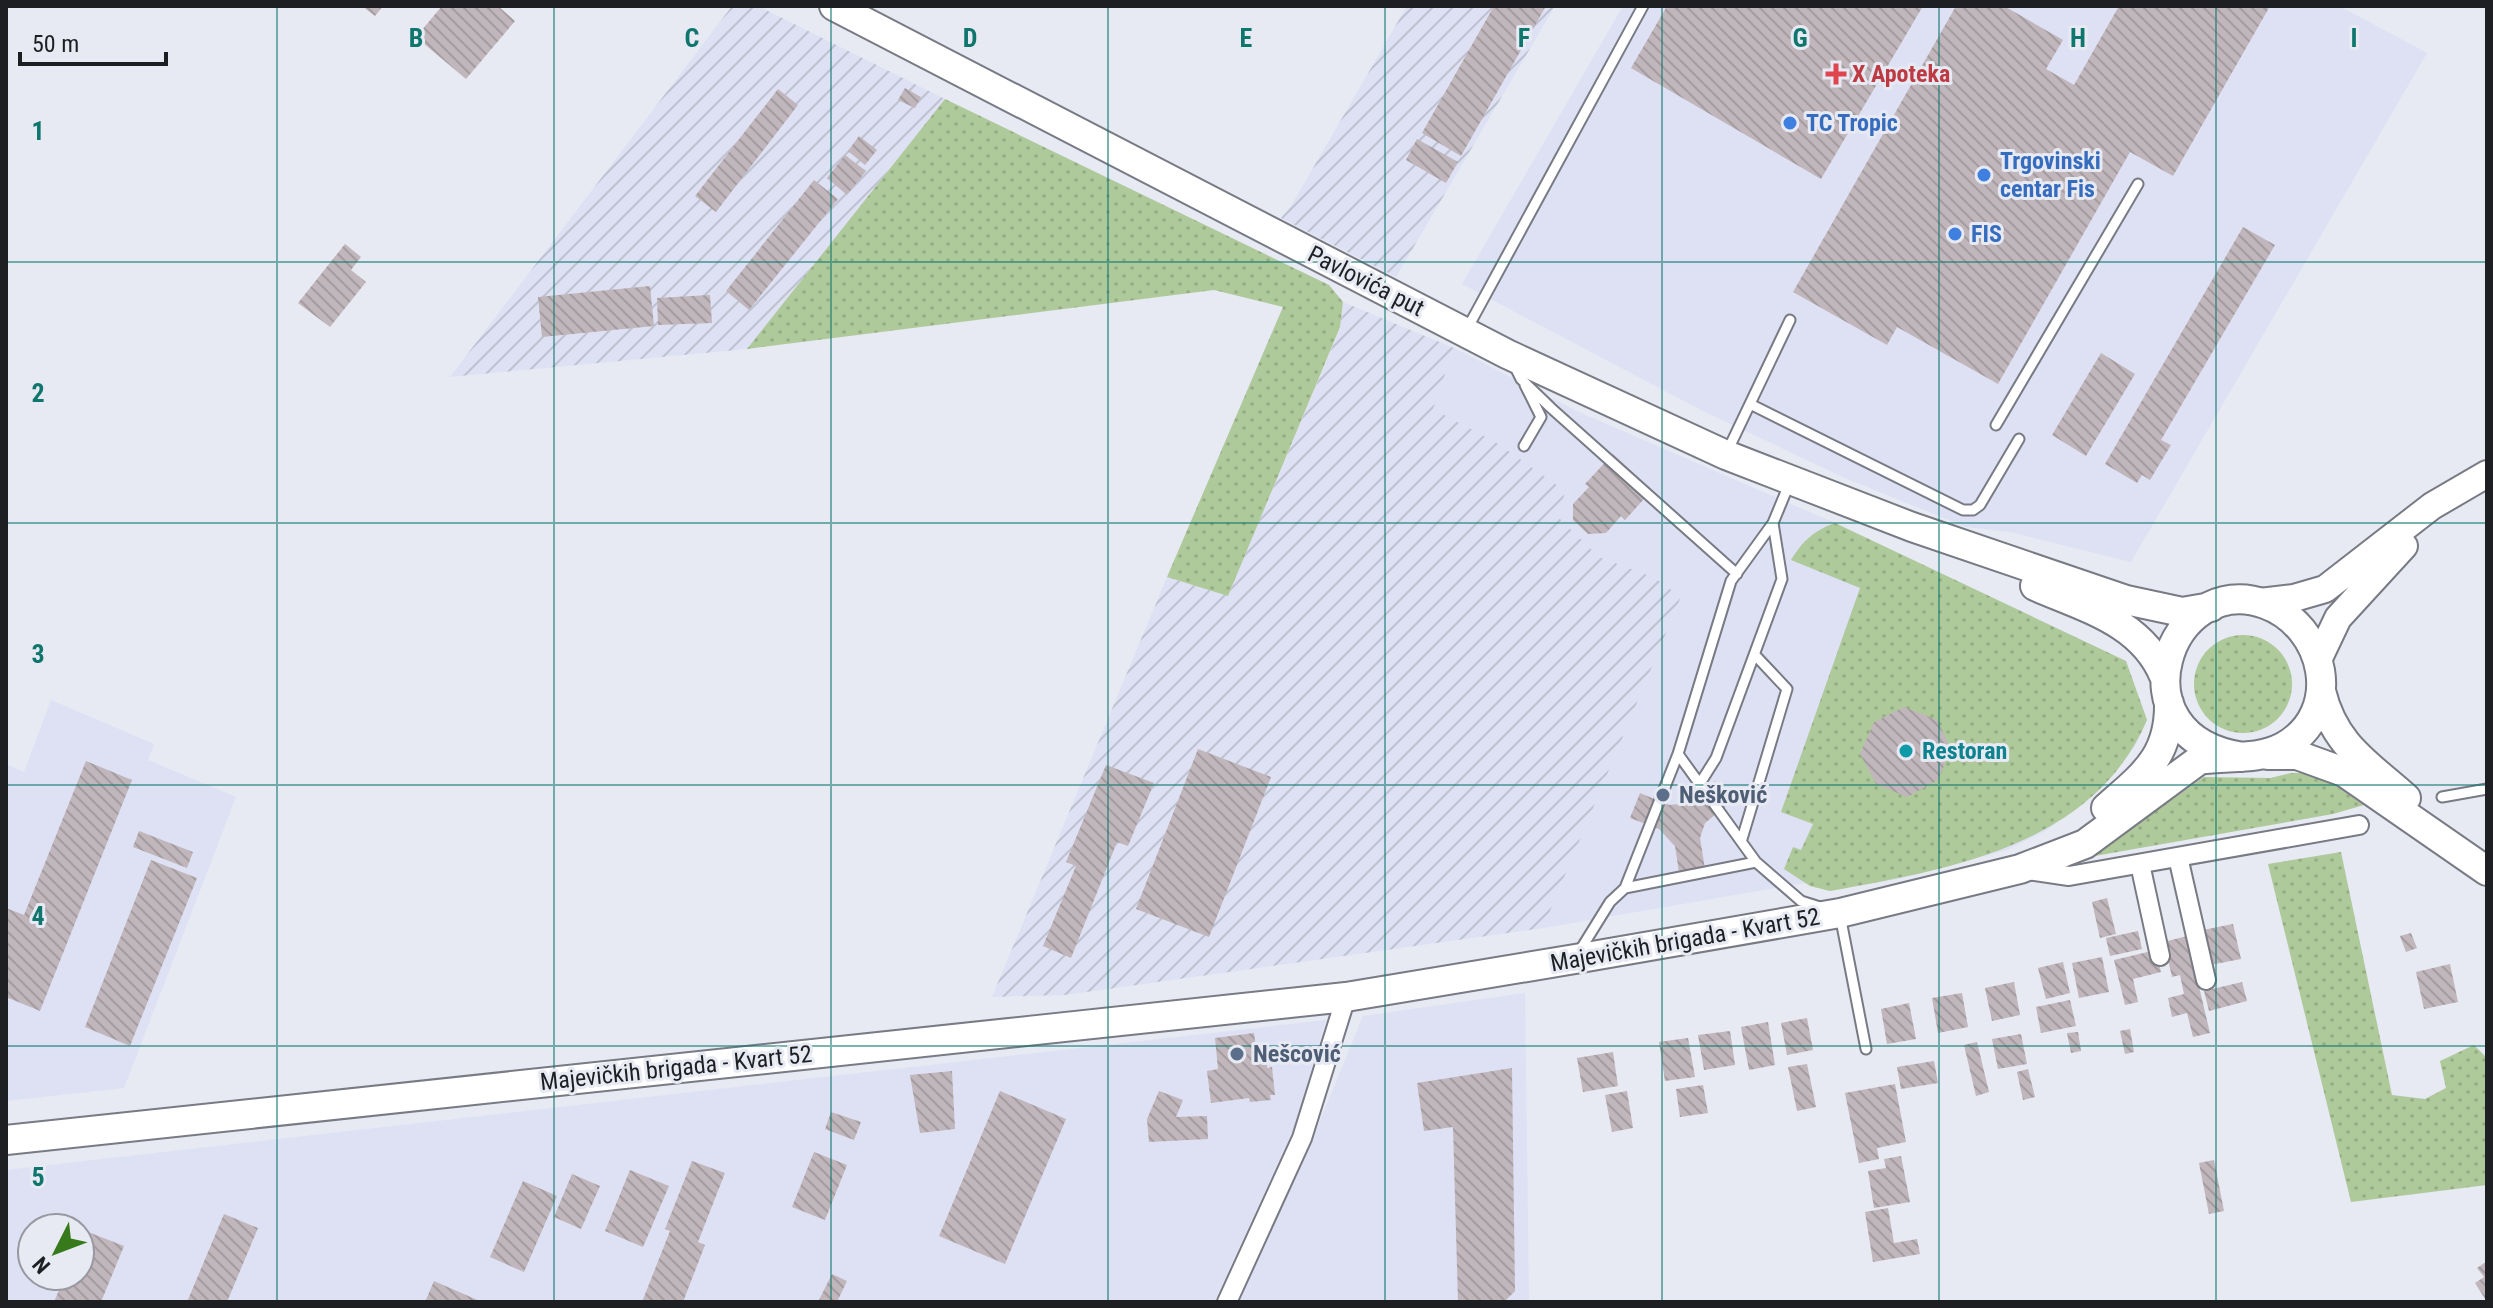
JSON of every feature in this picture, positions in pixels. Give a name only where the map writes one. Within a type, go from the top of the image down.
[{"type":"main road","name":"Pavlovića put","points":[[834,6],[1507,354],[1726,455],[1912,527]]},
{"type":"main road","points":[[1912,527],[2126,600],[2182,612],[2227,601],[2260,602],[2294,598],[2325,589],[2432,506],[2484,476]]},
{"type":"main road","points":[[2319,658],[2338,618],[2367,586],[2412,537],[2484,476]]},
{"type":"main road","points":[[1912,527],[2128,628],[2157,657],[2180,725],[2197,742],[2219,754],[2253,756],[2284,746],[2302,732],[2314,713],[2321,691]]},
{"type":"main road","points":[[2260,602],[2280,609],[2311,638],[2319,658],[2321,691],[2328,720],[2342,740],[2487,870]]},
{"type":"main road","points":[[2020,869],[2101,813],[2153,762],[2167,737],[2168,654],[2178,634],[2193,618],[2212,606]]},
{"type":"main road","points":[[2020,869],[2085,844],[2199,760],[2297,755],[2344,772],[2487,870]]},
{"type":"main road","name":"Majevičkih brigada - Kvart 52","points":[[6,1140],[1346,997],[1840,913],[2020,869]]},
{"type":"street","points":[[2020,869],[2069,876],[2359,825]]},
{"type":"street","points":[[2178,857],[2206,980]]},
{"type":"street","points":[[2140,864],[2160,956]]},
{"type":"street","points":[[1227,1302],[1302,1138],[1346,997]]},
{"type":"lane","points":[[1465,332],[1643,6]]},
{"type":"lane","points":[[1996,425],[2138,184]]},
{"type":"lane","points":[[1726,455],[1790,320]]},
{"type":"lane","points":[[1507,354],[1541,417],[1524,446]]},
{"type":"lane","points":[[1521,379],[1737,574]]},
{"type":"lane","points":[[1750,404],[1963,510],[1973,510],[1980,505],[2019,439]]},
{"type":"lane","points":[[1575,959],[1610,902],[1625,888],[1678,754],[1731,581],[1773,523],[1790,482]]},
{"type":"lane","points":[[1699,785],[1716,758],[1782,579],[1773,523]]},
{"type":"lane","points":[[1742,839],[1787,689],[1755,655]]},
{"type":"lane","points":[[1678,754],[1756,862],[1801,901],[1840,913],[1866,1049]]},
{"type":"lane","points":[[2442,797],[2487,789]]},
{"type":"lane","points":[[1625,888],[1756,862]]},
{"type":"shaded area","points":[[732,6],[758,6],[945,99],[747,349],[450,377]]},
{"type":"shaded area","points":[[1407,6],[1555,6],[1396,277],[1281,218],[1291,206]]},
{"type":"shaded area","points":[[1623,6],[2339,6],[2427,53],[2131,562],[2010,532],[1966,527],[1845,478],[1703,411],[1462,284]]},
{"type":"shaded area","points":[[1343,302],[1454,348],[1433,409],[1497,443],[1565,491],[1559,518],[1599,557],[1655,578],[1681,597],[1543,928],[1065,995],[992,997],[1167,577],[1228,596],[1340,328]]},
{"type":"shaded area","points":[[1454,348],[1579,412],[1835,523],[2126,661],[2147,720],[2135,746],[2096,792],[2047,830],[2007,850],[1903,878],[1830,891],[1804,883],[1543,928],[1681,597],[1655,578],[1599,557],[1432,409]]},
{"type":"shaded area","points":[[51,700],[154,744],[148,760],[236,797],[124,1088],[6,1101],[6,764],[24,772]]},
{"type":"shaded area","points":[[1525,993],[1529,1302],[1239,1302],[1306,1155],[1363,1016]]},
{"type":"shaded area","points":[[1326,1020],[1294,1128],[1214,1302],[6,1302],[6,1170]]},
{"type":"green space","points":[[945,99],[1329,285],[1343,302],[1340,327],[1228,596],[1167,577],[1283,307],[1214,290],[747,349]]},
{"type":"green space","points":[[1835,523],[2126,661],[2147,720],[2123,763],[2092,797],[2055,824],[2013,844],[1923,873],[1830,891],[1810,886],[1784,869],[1793,847],[1801,850],[1813,824],[1781,812],[1860,588],[1791,560],[1809,537]]},
{"type":"green space","points":[[2243,635],[2262,639],[2277,650],[2288,665],[2292,684],[2288,703],[2277,718],[2262,729],[2243,733],[2224,729],[2209,718],[2198,703],[2194,684],[2198,665],[2209,650],[2224,639]]},
{"type":"green space","points":[[2291,773],[2317,773],[2364,805],[2333,814],[2089,857],[2204,777],[2270,778]]},
{"type":"green space","points":[[2341,852],[2392,1095],[2425,1099],[2446,1088],[2440,1061],[2474,1045],[2487,1058],[2487,1185],[2351,1202],[2268,864]]},
{"type":"building","points":[[362,6],[383,6],[375,16]]},
{"type":"building","points":[[442,6],[498,6],[515,21],[466,79],[416,37]]},
{"type":"building","points":[[1494,6],[1546,6],[1461,156],[1422,133]]},
{"type":"building","name":"TC Tropic","points":[[1667,6],[1923,6],[1821,179],[1631,68]]},
{"type":"building","name":"FIS","points":[[1956,6],[2004,6],[2063,40],[2046,69],[2074,85],[2119,6],[2270,6],[2173,176],[2130,152],[1998,384],[1897,327],[1887,345],[1793,292]]},
{"type":"building","points":[[905,88],[921,97],[915,108],[898,100]]},
{"type":"building","points":[[778,89],[798,105],[716,212],[695,196]]},
{"type":"building","points":[[859,136],[877,150],[865,165],[848,151]]},
{"type":"building","points":[[1417,139],[1458,162],[1446,183],[1406,160]]},
{"type":"building","points":[[845,155],[866,171],[847,195],[827,178]]},
{"type":"building","points":[[814,180],[838,199],[749,310],[726,291]]},
{"type":"building","points":[[2243,227],[2275,245],[2161,440],[2171,445],[2150,480],[2142,475],[2137,483],[2105,464]]},
{"type":"building","points":[[345,244],[361,257],[351,270],[366,282],[330,327],[298,303]]},
{"type":"building","points":[[650,286],[654,326],[542,337],[538,297]]},
{"type":"building","points":[[710,295],[712,323],[658,325],[657,298]]},
{"type":"building","points":[[2101,353],[2135,374],[2086,456],[2052,435]]},
{"type":"building","points":[[1613,454],[1652,490],[1625,520],[1621,516],[1606,533],[1588,534],[1573,520],[1573,504],[1589,487],[1585,484]]},
{"type":"building","name":"Restoran","points":[[1904,707],[1937,720],[1951,749],[1938,780],[1907,797],[1876,784],[1860,754],[1874,722]]},
{"type":"building","points":[[1198,749],[1271,777],[1209,937],[1136,909]]},
{"type":"building","points":[[86,761],[132,780],[40,1011],[6,997],[6,908],[24,915]]},
{"type":"building","points":[[1106,765],[1154,783],[1128,846],[1117,842],[1071,958],[1043,946],[1076,866],[1066,862]]},
{"type":"building","points":[[1715,781],[1731,802],[1705,823],[1700,838],[1706,875],[1680,879],[1675,846],[1659,829],[1630,818],[1640,793],[1669,805],[1689,803]]},
{"type":"building","points":[[139,831],[193,852],[187,868],[133,847]]},
{"type":"building","points":[[151,860],[197,878],[130,1046],[85,1027]]},
{"type":"building","points":[[2107,898],[2116,934],[2100,938],[2092,902]]},
{"type":"building","points":[[2233,924],[2241,959],[2210,965],[2203,930]]},
{"type":"building","points":[[2138,931],[2142,949],[2110,956],[2106,938]]},
{"type":"building","points":[[2411,933],[2417,948],[2406,952],[2400,936]]},
{"type":"building","points":[[2187,936],[2210,1033],[2193,1037],[2187,1013],[2172,1017],[2168,998],[2184,994],[2180,975],[2172,977],[2164,942]]},
{"type":"building","points":[[2156,950],[2161,972],[2133,979],[2138,1002],[2125,1005],[2114,960]]},
{"type":"building","points":[[2102,957],[2109,992],[2079,998],[2072,963]]},
{"type":"building","points":[[2063,962],[2070,993],[2046,999],[2038,968]]},
{"type":"building","points":[[2450,964],[2458,1002],[2424,1009],[2416,972]]},
{"type":"building","points":[[2014,982],[2020,1015],[1992,1021],[1985,988]]},
{"type":"building","points":[[2242,982],[2247,1001],[2209,1011],[2204,991]]},
{"type":"building","points":[[1962,993],[1968,1027],[1938,1033],[1932,998]]},
{"type":"building","points":[[2070,1000],[2076,1026],[2041,1033],[2036,1007]]},
{"type":"building","points":[[1909,1003],[1916,1039],[1887,1044],[1881,1009]]},
{"type":"building","points":[[1807,1018],[1813,1050],[1787,1055],[1781,1023]]},
{"type":"building","points":[[1768,1022],[1775,1065],[1749,1070],[1741,1027]]},
{"type":"building","points":[[2130,1029],[2134,1052],[2125,1054],[2120,1031]]},
{"type":"building","points":[[1730,1031],[1735,1065],[1704,1070],[1698,1035]]},
{"type":"building","points":[[2078,1032],[2081,1051],[2071,1053],[2067,1033]]},
{"type":"building","points":[[1254,1033],[1258,1064],[1267,1063],[1267,1068],[1272,1067],[1275,1095],[1270,1095],[1271,1100],[1250,1102],[1249,1098],[1211,1103],[1207,1071],[1218,1069],[1215,1038]]},
{"type":"building","points":[[2021,1034],[2027,1064],[1998,1069],[1992,1039]]},
{"type":"building","points":[[1688,1038],[1695,1077],[1665,1081],[1659,1042]]},
{"type":"building","points":[[1977,1042],[1989,1092],[1976,1096],[1964,1045]]},
{"type":"building","points":[[1613,1052],[1618,1086],[1583,1092],[1577,1058]]},
{"type":"building","points":[[1934,1061],[1938,1083],[1901,1089],[1897,1067]]},
{"type":"building","points":[[1807,1064],[1816,1107],[1797,1111],[1788,1067]]},
{"type":"building","points":[[1512,1068],[1515,1291],[1504,1302],[1458,1302],[1453,1127],[1424,1131],[1417,1083]]},
{"type":"building","points":[[2028,1069],[2035,1097],[2023,1100],[2017,1072]]},
{"type":"building","points":[[952,1071],[955,1129],[920,1133],[910,1075]]},
{"type":"building","points":[[1895,1084],[1906,1142],[1877,1148],[1879,1159],[1859,1163],[1845,1093]]},
{"type":"building","points":[[1703,1085],[1708,1113],[1680,1117],[1676,1089]]},
{"type":"building","points":[[1000,1091],[1066,1119],[1005,1264],[939,1236]]},
{"type":"building","points":[[1159,1091],[1183,1100],[1176,1117],[1207,1116],[1208,1139],[1149,1142],[1147,1119]]},
{"type":"building","points":[[1627,1091],[1633,1128],[1612,1132],[1605,1095]]},
{"type":"building","points":[[831,1112],[861,1122],[854,1140],[825,1129]]},
{"type":"building","points":[[814,1152],[847,1165],[825,1220],[792,1207]]},
{"type":"building","points":[[1901,1156],[1910,1202],[1874,1208],[1868,1171],[1886,1168],[1884,1159]]},
{"type":"building","points":[[2214,1160],[2224,1211],[2209,1214],[2199,1163]]},
{"type":"building","points":[[692,1161],[725,1173],[698,1242],[705,1245],[683,1302],[642,1302],[670,1231],[665,1229]]},
{"type":"building","points":[[630,1170],[669,1186],[643,1247],[605,1231]]},
{"type":"building","points":[[572,1174],[600,1186],[581,1229],[554,1217]]},
{"type":"building","points":[[523,1181],[557,1196],[524,1272],[490,1257]]},
{"type":"building","points":[[1888,1208],[1894,1243],[1917,1239],[1920,1254],[1873,1262],[1865,1212]]},
{"type":"building","points":[[224,1214],[258,1228],[227,1302],[187,1302]]},
{"type":"building","points":[[96,1235],[124,1246],[101,1302],[54,1302],[58,1292],[96,1292]]},
{"type":"building","points":[[2487,1261],[2487,1302],[2475,1283],[2484,1277],[2477,1268]]},
{"type":"building","points":[[832,1274],[847,1281],[837,1302],[818,1302]]},
{"type":"building","points":[[434,1281],[482,1302],[425,1302]]},
{"type":"place","name":"X Apoteka","points":[[1836,74]]},
{"type":"place","name":"TC Tropic","points":[[1790,123]]},
{"type":"place","name":"Trgovinski centar Fis","points":[[1984,175]]},
{"type":"place","name":"FIS","points":[[1955,234]]},
{"type":"place","name":"Restoran","points":[[1906,751]]},
{"type":"place","name":"Nešković","points":[[1663,795]]},
{"type":"place","name":"Nešcović","points":[[1237,1054]]}]
